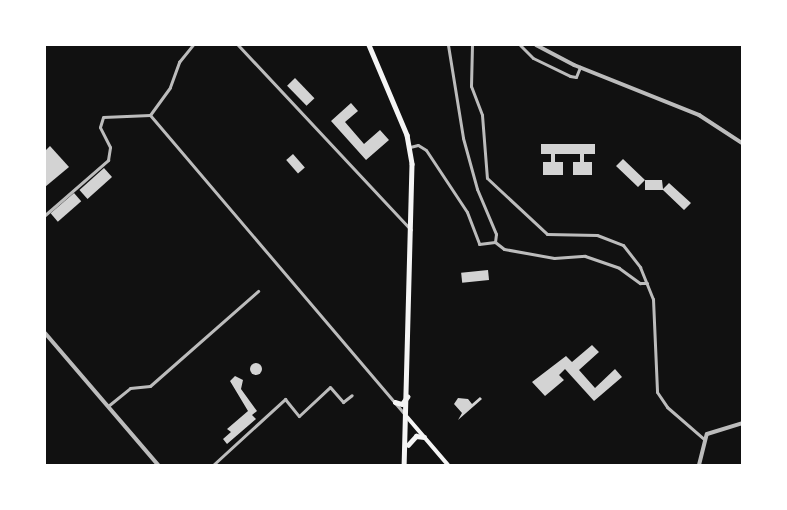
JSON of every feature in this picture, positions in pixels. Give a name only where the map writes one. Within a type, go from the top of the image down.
[{"type":"main road","points":[[369,45],[410,147],[411,231],[406,454]]},
{"type":"main road","points":[[395,402],[405,402],[408,395]]},
{"type":"main road","points":[[407,417],[448,465]]},
{"type":"main road","points":[[404,465],[411,439],[424,437]]},
{"type":"street","points":[[150,115],[170,87],[179,62],[194,45]]},
{"type":"street","points":[[238,45],[411,231]]},
{"type":"street","points":[[448,45],[452,87],[463,138],[477,189],[496,234],[495,242]]},
{"type":"street","points":[[472,45],[471,86],[482,115],[487,178],[547,234],[597,235],[623,245],[647,283],[654,305],[655,387],[661,401],[704,439]]},
{"type":"street","points":[[520,45],[533,58],[570,76],[576,77],[580,67]]},
{"type":"street","points":[[536,45],[580,67],[671,102],[742,143]]},
{"type":"street","points":[[45,215],[108,160],[110,147],[100,127],[103,117],[150,115]]},
{"type":"street","points":[[150,115],[407,417]]},
{"type":"street","points":[[410,147],[418,145],[426,150],[467,212],[479,244],[495,242],[504,249],[554,258],[585,256],[619,268],[640,283],[647,283]]},
{"type":"street","points":[[106,407],[130,388],[150,386],[258,291]]},
{"type":"street","points":[[45,333],[158,465]]},
{"type":"street","points":[[213,465],[285,399],[299,416],[330,387],[343,402],[352,395]]},
{"type":"street","points":[[699,465],[704,439],[713,430],[742,423]]},
{"type":"building","points":[[295,78],[314,98],[307,106],[287,86]]},
{"type":"building","points":[[351,103],[358,111],[345,122],[364,144],[380,130],[389,140],[366,160],[331,121]]},
{"type":"building","points":[[541,144],[595,144],[595,154],[584,154],[584,162],[592,162],[592,175],[573,175],[573,162],[580,162],[580,154],[555,154],[555,162],[563,162],[563,175],[543,175],[543,162],[551,162],[551,154],[541,154]]},
{"type":"building","points":[[50,146],[69,167],[45,187],[45,151]]},
{"type":"building","points":[[293,154],[305,168],[298,173],[286,160]]},
{"type":"building","points":[[623,159],[645,180],[638,187],[616,166]]},
{"type":"building","points":[[104,168],[112,177],[88,199],[79,190]]},
{"type":"building","points":[[645,180],[662,180],[663,189],[669,183],[691,203],[684,210],[663,190],[645,190]]},
{"type":"building","points":[[74,193],[81,201],[58,222],[51,213]]},
{"type":"building","points":[[488,270],[489,280],[462,283],[461,273]]},
{"type":"building","points":[[592,345],[599,352],[579,370],[595,388],[615,369],[622,377],[594,401],[565,369],[559,375],[564,380],[545,396],[532,382],[566,356],[572,362]]},
{"type":"building","points":[[258,363],[262,369],[258,375],[254,375],[250,367]]},
{"type":"building","points":[[235,376],[243,380],[241,389],[257,411],[252,415],[256,419],[227,444],[223,439],[231,432],[227,429],[248,411],[230,381]]},
{"type":"building","points":[[480,397],[482,399],[458,420],[462,413],[454,404],[458,398],[468,399],[472,404]]}]
